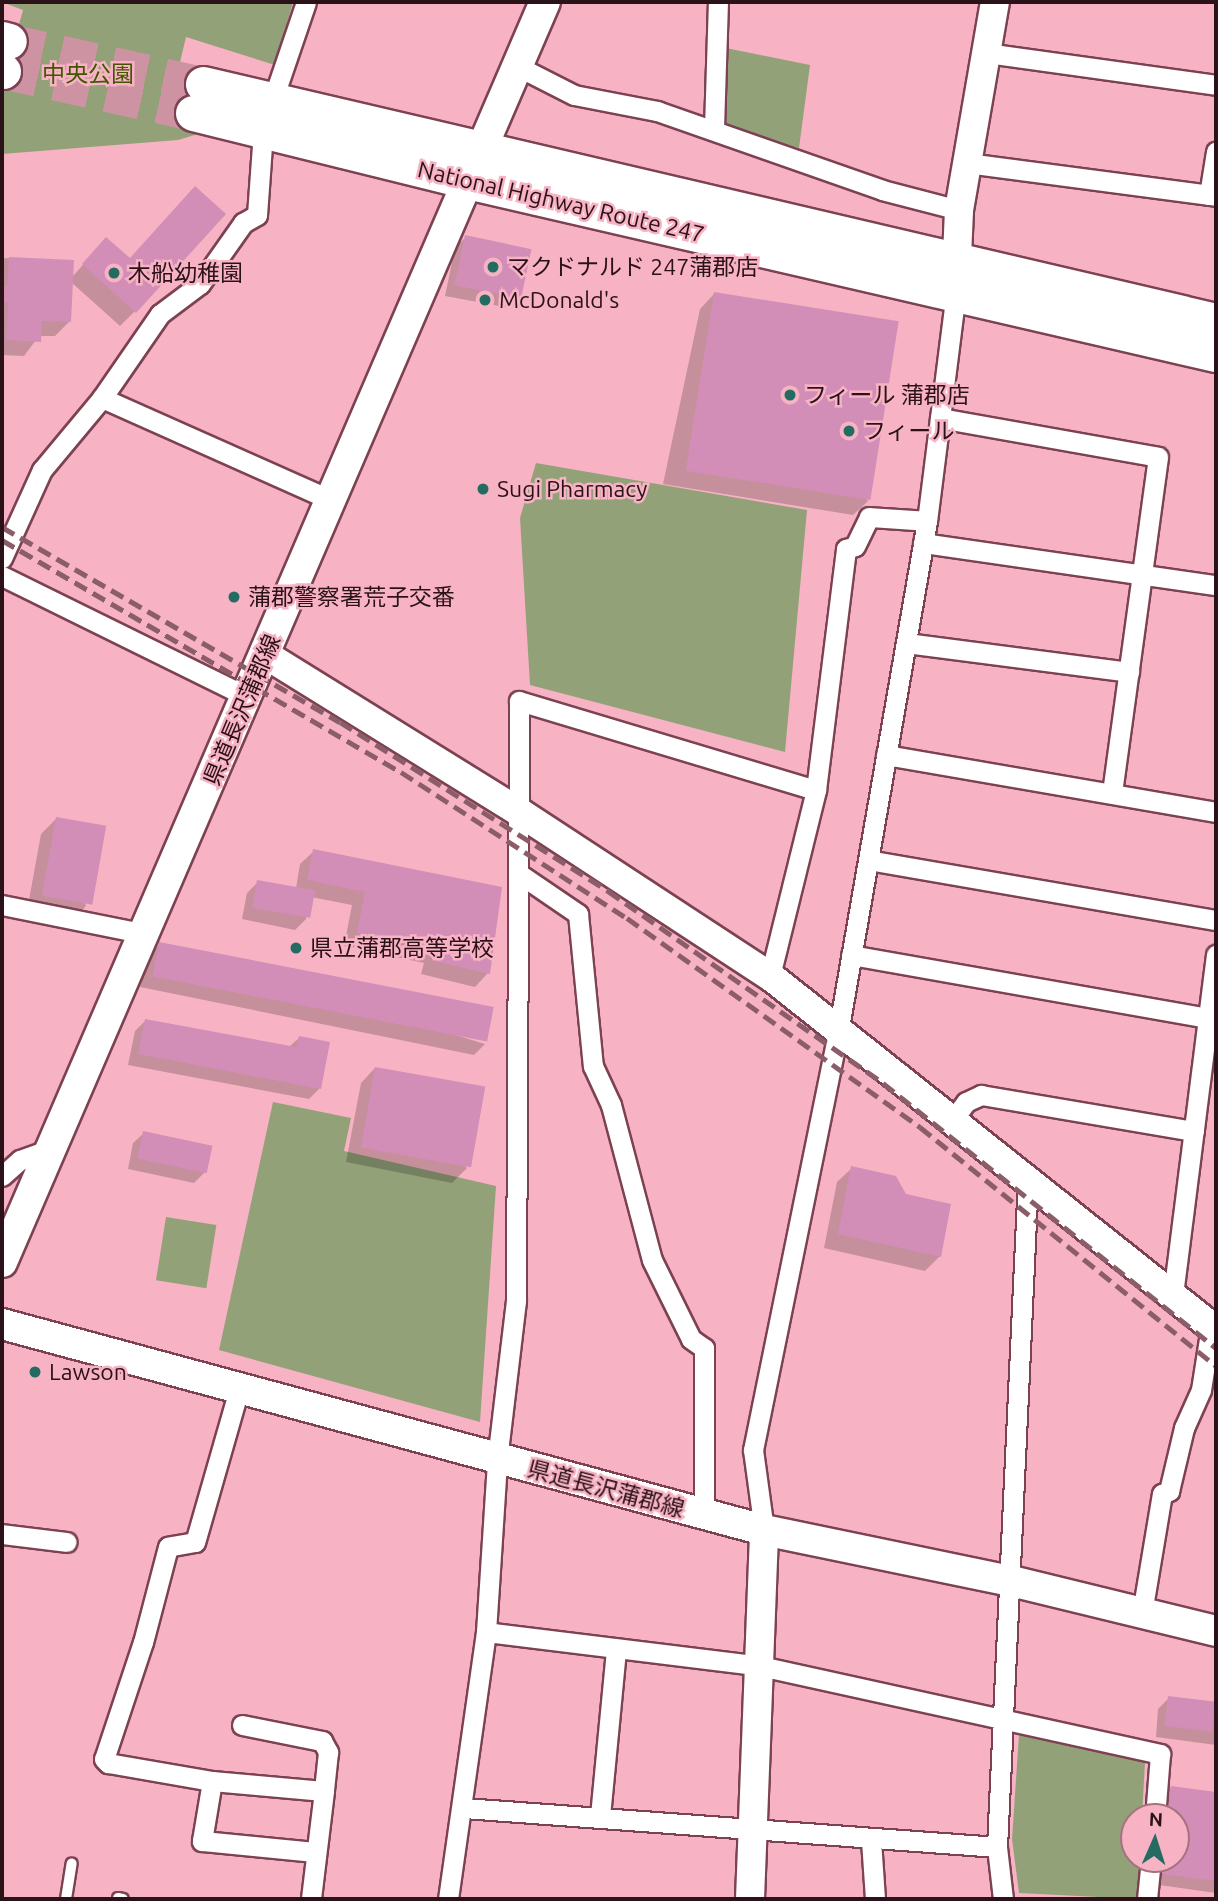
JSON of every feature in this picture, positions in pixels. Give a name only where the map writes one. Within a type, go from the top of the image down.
[{"type":"highway","name":"National Highway Route 247","points":[[474,166],[273,99],[198,99],[263,132],[474,166],[957,275],[1216,321]]},
{"type":"highway","name":"National Highway Route 247","points":[[957,275],[1216,354]]},
{"type":"main road","name":"県道長沢蒲郡線","points":[[2,1262],[248,698],[544,2]]},
{"type":"main road","name":"県道長沢蒲郡線","points":[[2,1324],[497,1460],[764,1530],[1011,1581],[1216,1631]]},
{"type":"street","points":[[273,99],[306,2]]},
{"type":"street","points":[[714,128],[718,2]]},
{"type":"street","points":[[750,1899],[756,1665],[764,1530],[753,1450],[839,1027],[927,521],[957,275],[959,210],[995,2]]},
{"type":"street","points":[[986,53],[1216,85]]},
{"type":"street","points":[[517,66],[574,95],[657,111],[714,128],[882,190],[959,210]]},
{"type":"street","points":[[2,558],[42,470],[102,398],[160,314],[200,284],[243,223],[257,215],[263,132]]},
{"type":"street","points":[[967,163],[1213,196],[1216,152]]},
{"type":"street","points":[[102,398],[331,500]]},
{"type":"street","points":[[940,418],[1158,457],[1112,793]]},
{"type":"street","points":[[770,976],[816,790],[846,549],[855,546],[869,517],[927,521]]},
{"type":"street","points":[[923,543],[1216,585]]},
{"type":"street","points":[[2,576],[248,698]]},
{"type":"street","points":[[906,643],[1129,672]]},
{"type":"street","points":[[266,655],[519,812],[770,976],[1028,1176],[1213,1328],[1201,1390],[1184,1428],[1169,1491],[1162,1494],[1142,1613]]},
{"type":"street","points":[[448,1899],[464,1808],[486,1632],[497,1460],[516,1301],[519,701],[816,790]]},
{"type":"street","points":[[886,755],[1216,812]]},
{"type":"street","points":[[868,860],[1216,920]]},
{"type":"street","points":[[518,873],[578,914],[593,1066],[611,1105],[652,1260],[691,1339],[704,1348],[704,1514]]},
{"type":"street","points":[[2,905],[146,934]]},
{"type":"street","points":[[851,955],[1208,1018]]},
{"type":"street","points":[[1173,1295],[1216,955]]},
{"type":"street","points":[[954,1118],[966,1101],[981,1096],[1194,1131]]},
{"type":"street","points":[[2,1176],[20,1160],[51,1149]]},
{"type":"street","points":[[1003,1899],[996,1847],[1011,1581],[1028,1176]]},
{"type":"street","points":[[239,1389],[195,1542],[168,1546],[104,1759],[108,1763],[212,1781],[324,1791]]},
{"type":"street","points":[[2,1534],[67,1542]]},
{"type":"street","points":[[486,1632],[756,1665],[1160,1754],[1156,1803]]},
{"type":"street","points":[[600,1816],[616,1649]]},
{"type":"street","points":[[242,1725],[322,1741],[328,1752],[311,1899]]},
{"type":"street","points":[[212,1781],[202,1840],[315,1852]]},
{"type":"street","points":[[464,1808],[600,1816],[871,1840],[996,1847]]},
{"type":"street","points":[[871,1840],[875,1899]]},
{"type":"street","points":[[1147,1899],[1150,1873]]},
{"type":"lane","points":[[66,1899],[72,1863]]},
{"type":"green space","name":"中央公園","points":[[2,2],[293,2],[275,65],[186,37],[166,121],[208,131],[178,140],[2,154],[2,85],[23,10]]},
{"type":"green space","points":[[721,47],[810,65],[799,148],[725,125]]},
{"type":"green space","points":[[536,463],[807,510],[785,752],[530,685],[520,518]]},
{"type":"green space","points":[[273,1102],[351,1118],[344,1151],[496,1186],[480,1422],[219,1350]]},
{"type":"green space","points":[[166,1217],[216,1225],[206,1288],[156,1280]]},
{"type":"green space","points":[[1019,1735],[1145,1762],[1143,1803],[1120,1803],[1120,1873],[1139,1873],[1138,1899],[1019,1893],[1012,1839]]},
{"type":"building","points":[[195,186],[226,214],[136,313],[82,264],[106,237],[130,258]]},
{"type":"building","name":"マクドナルド 247蒲郡店","points":[[465,235],[532,249],[521,299],[454,285]]},
{"type":"building","points":[[9,257],[74,260],[71,322],[42,321],[41,342],[6,340],[8,303],[2,302],[2,286],[7,286]]},
{"type":"building","name":"フィール 蒲郡店","points":[[714,292],[899,321],[870,500],[686,471]]},
{"type":"building","points":[[56,817],[106,826],[92,905],[42,896]]},
{"type":"building","points":[[313,849],[502,887],[490,974],[434,961],[436,950],[357,933],[365,892],[307,880]]},
{"type":"building","points":[[257,880],[315,890],[310,918],[252,908]]},
{"type":"building","points":[[159,942],[494,1007],[487,1041],[152,976]]},
{"type":"building","points":[[145,1019],[296,1047],[299,1036],[330,1042],[321,1089],[138,1054]]},
{"type":"building","points":[[375,1067],[485,1086],[471,1167],[361,1148]]},
{"type":"building","points":[[143,1131],[212,1146],[207,1173],[137,1158]]},
{"type":"building","points":[[851,1166],[896,1176],[906,1194],[951,1204],[941,1257],[838,1234]]},
{"type":"building","points":[[1168,1696],[1216,1702],[1212,1732],[1164,1726]]},
{"type":"building","points":[[1171,1786],[1216,1792],[1216,1881],[1162,1874],[1190,1873],[1190,1803],[1169,1803]]},
{"type":"tunnel","points":[[9,41],[203,84]]},
{"type":"tunnel","points":[[3,71],[193,113]]},
{"type":"railway","points":[[2,527],[340,722],[608,891],[883,1083],[1216,1348]]},
{"type":"railway","points":[[2,540],[401,772],[627,918],[920,1127],[1216,1366]]},
{"type":"place","name":"マクドナルド 247蒲郡店","points":[[493,267]]},
{"type":"place","name":"木船幼稚園","points":[[114,273]]},
{"type":"place","name":"McDonald's","points":[[485,300]]},
{"type":"place","name":"フィール 蒲郡店","points":[[790,395]]},
{"type":"place","name":"フィール","points":[[849,431]]},
{"type":"place","name":"Sugi Pharmacy","points":[[483,489]]},
{"type":"place","name":"蒲郡警察署荒子交番","points":[[234,597]]},
{"type":"place","name":"県立蒲郡高等学校","points":[[296,948]]},
{"type":"place","name":"Lawson","points":[[35,1372]]}]
